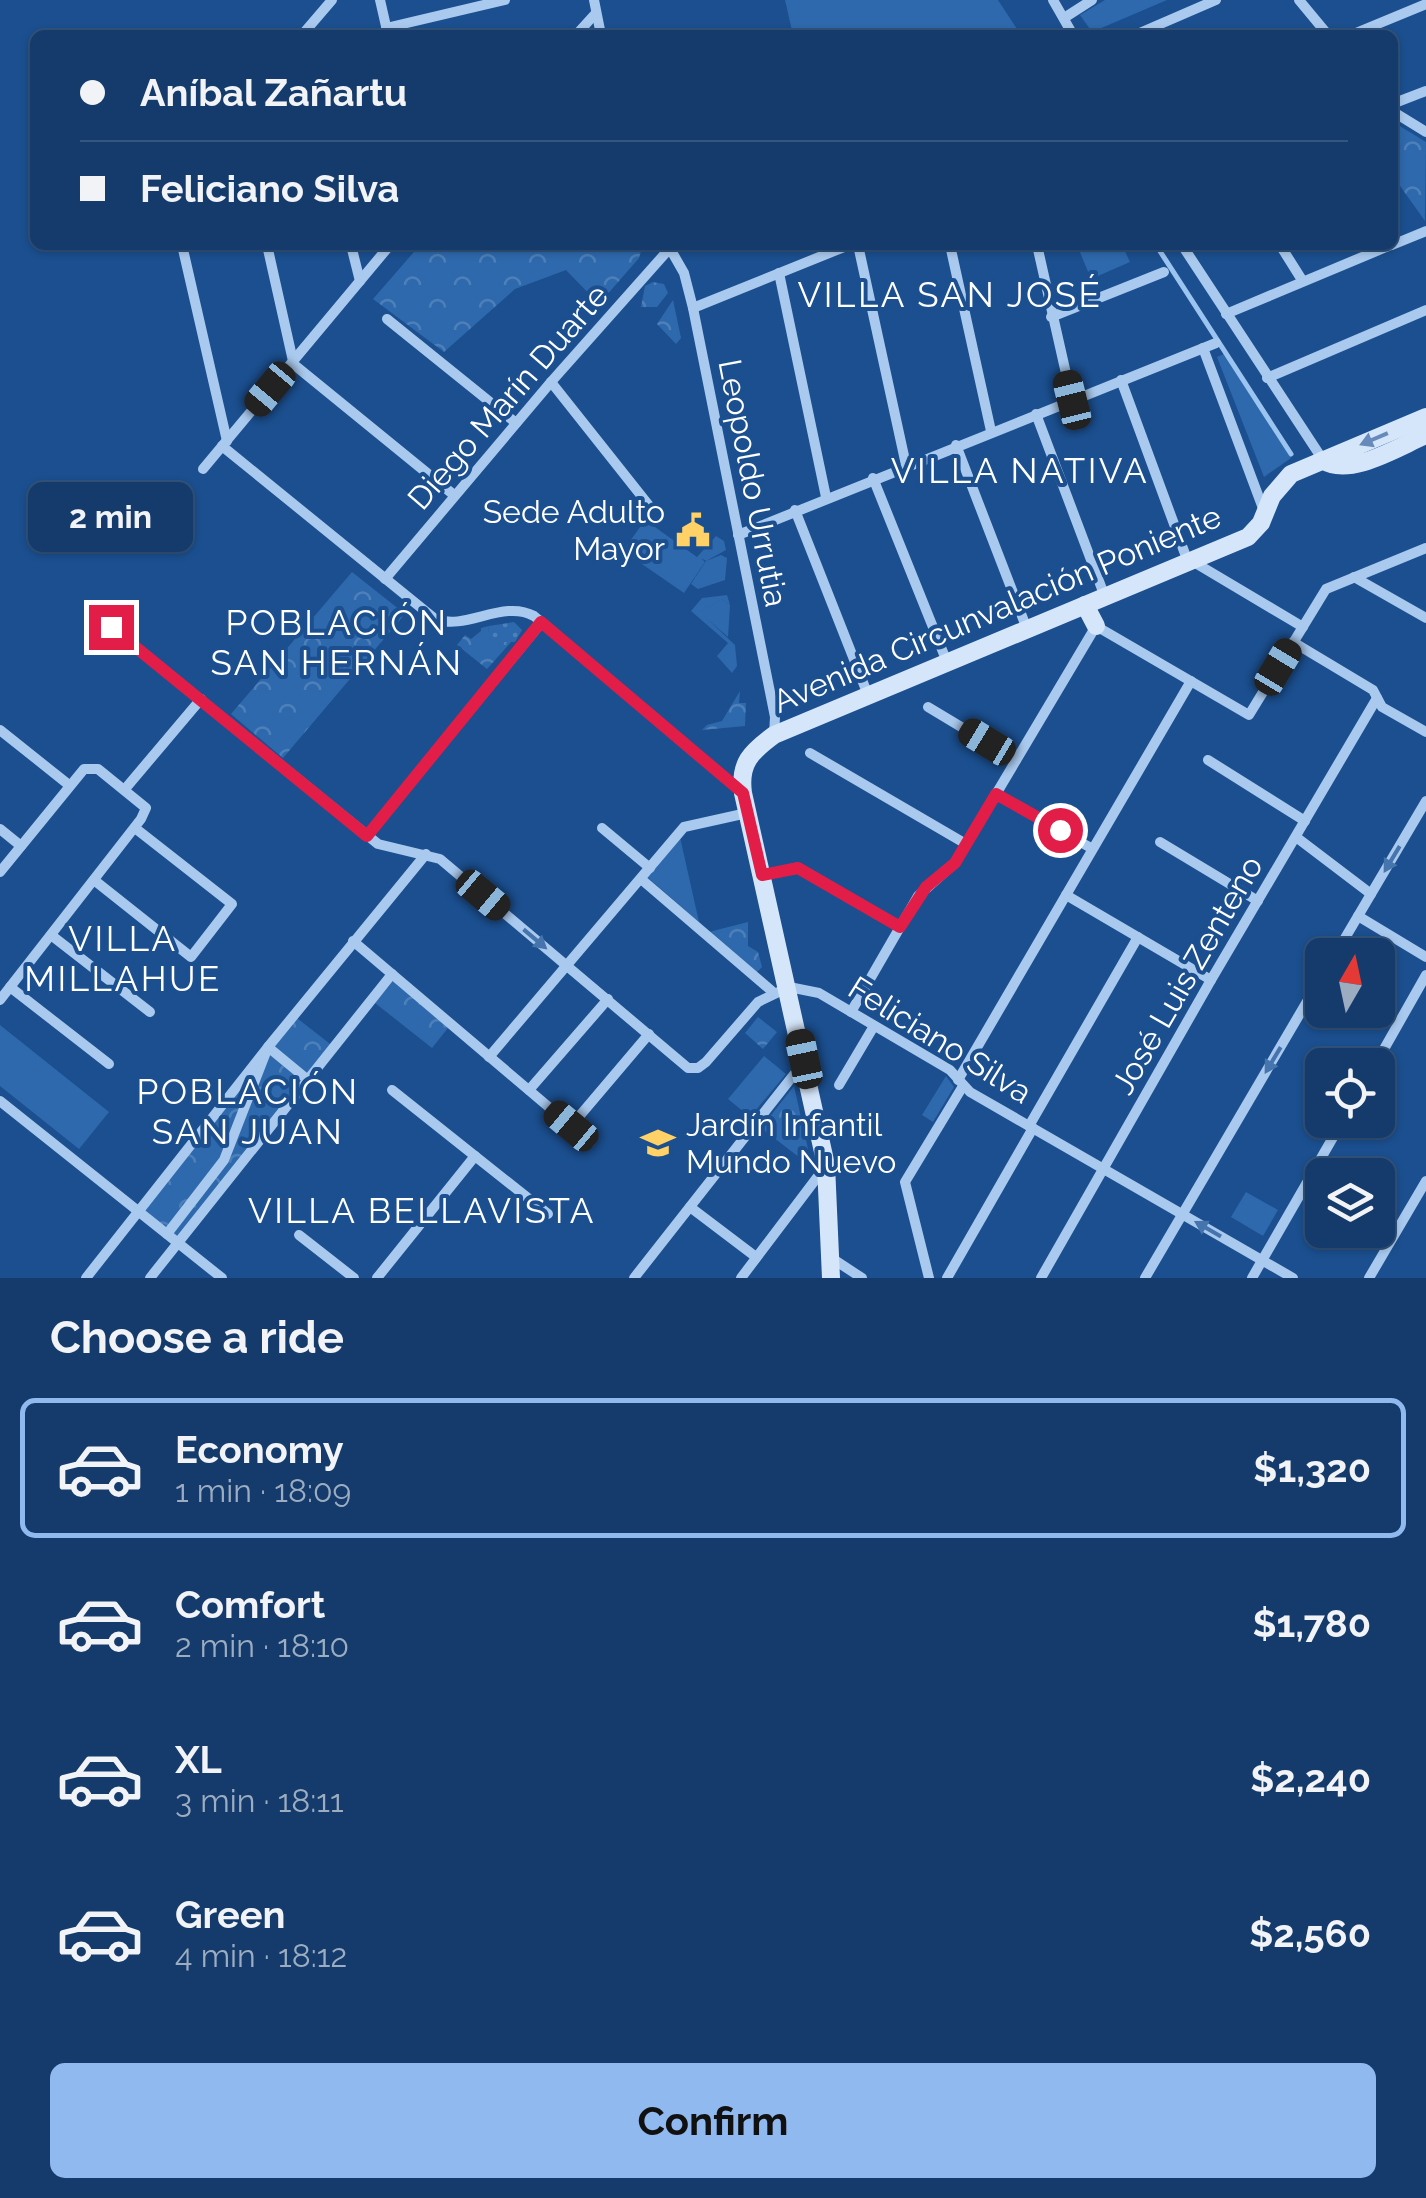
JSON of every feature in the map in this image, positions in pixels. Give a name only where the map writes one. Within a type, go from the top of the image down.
[{"type":"street","points":[[306,30],[332,0]]},
{"type":"street","points":[[380,0],[387,30]]},
{"type":"street","points":[[394,30],[504,0]]},
{"type":"street","points":[[594,0],[600,30]]},
{"type":"street","points":[[1053,0],[1070,30]]},
{"type":"street","points":[[1064,18],[1092,0]]},
{"type":"street","points":[[1147,30],[1216,0]]},
{"type":"street","points":[[1299,0],[1324,30]]},
{"type":"street","points":[[1363,30],[1426,4]]},
{"type":"street","points":[[581,30],[596,13]]},
{"type":"street","points":[[1398,105],[1426,92]]},
{"type":"street","points":[[1398,112],[1426,132]]},
{"type":"street","points":[[1398,243],[1426,231]]},
{"type":"street","points":[[183,250],[225,444],[434,619],[444,622],[526,612],[742,785],[781,990],[804,1059],[826,1165],[832,1278]]},
{"type":"street","points":[[267,250],[292,362],[454,495]]},
{"type":"street","points":[[353,250],[360,281]]},
{"type":"street","points":[[203,469],[386,250]]},
{"type":"street","name":"Diego Marín Duarte","points":[[385,579],[666,250]]},
{"type":"street","name":"Leopoldo Urrutia","points":[[671,250],[684,273],[693,308],[775,717],[774,735]]},
{"type":"street","points":[[693,308],[836,250]]},
{"type":"street","points":[[859,250],[906,465]]},
{"type":"street","points":[[951,250],[991,431]]},
{"type":"street","points":[[1038,250],[1072,400]]},
{"type":"street","points":[[1185,250],[1322,460],[1348,468],[1426,435]]},
{"type":"street","points":[[1283,250],[1302,280]]},
{"type":"street","points":[[1226,314],[1379,250]]},
{"type":"street","points":[[1051,317],[1164,272]]},
{"type":"street","points":[[779,273],[826,497]]},
{"type":"street","points":[[1267,378],[1426,310]]},
{"type":"street","points":[[387,319],[516,422]]},
{"type":"street","points":[[738,535],[1216,342]]},
{"type":"street","points":[[1203,348],[1264,514]]},
{"type":"street","points":[[1121,380],[1190,561],[1303,627]]},
{"type":"street","points":[[550,382],[651,508]]},
{"type":"street","points":[[1036,414],[1105,597]]},
{"type":"street","name":"Avenida Circunvalación Poniente","points":[[742,785],[747,757],[774,735],[1248,537],[1284,479],[1426,417]]},
{"type":"street","points":[[956,444],[1027,629]]},
{"type":"street","points":[[873,478],[947,662]]},
{"type":"street","points":[[795,510],[868,695]]},
{"type":"street","points":[[1085,605],[1096,626],[1249,715],[1326,589],[1426,548]]},
{"type":"street","points":[[1354,577],[1426,618]]},
{"type":"street","points":[[367,836],[541,622]]},
{"type":"street","points":[[851,1012],[926,887],[955,863],[1096,626]]},
{"type":"street","points":[[111,627],[367,836],[387,848],[440,858],[688,1068],[698,1068],[758,1002],[781,990]]},
{"type":"street","points":[[1293,642],[1373,690],[1382,706],[1426,732]]},
{"type":"street","points":[[928,1278],[905,1182],[1091,848],[1191,681]]},
{"type":"street","name":"José Luis Zenteno","points":[[1041,1278],[1377,698]]},
{"type":"street","points":[[125,789],[201,700]]},
{"type":"street","points":[[928,707],[1016,760]]},
{"type":"street","points":[[0,730],[69,785]]},
{"type":"street","points":[[810,754],[966,844]]},
{"type":"street","points":[[1208,760],[1306,821]]},
{"type":"street","points":[[0,872],[80,771],[93,767],[146,808],[146,814],[0,1000]]},
{"type":"street","points":[[996,794],[1091,848]]},
{"type":"street","points":[[1345,938],[1426,802]]},
{"type":"street","points":[[489,1057],[684,827],[748,813]]},
{"type":"street","points":[[94,880],[190,957],[232,904],[135,828]]},
{"type":"street","points":[[602,828],[650,868]]},
{"type":"street","points":[[0,829],[20,846]]},
{"type":"street","points":[[1296,837],[1371,894]]},
{"type":"street","points":[[1160,842],[1258,901]]},
{"type":"street","points":[[86,1278],[426,854]]},
{"type":"street","points":[[762,875],[798,868],[900,927]]},
{"type":"street","points":[[640,878],[781,990]]},
{"type":"street","points":[[1066,895],[1211,980]]},
{"type":"street","points":[[1358,916],[1426,956]]},
{"type":"street","points":[[51,935],[150,1012]]},
{"type":"street","points":[[947,1278],[1138,938]]},
{"type":"street","points":[[353,942],[590,1142]]},
{"type":"street","points":[[150,1278],[392,974]]},
{"type":"street","points":[[1384,1048],[1426,976]]},
{"type":"street","points":[[10,987],[109,1064]]},
{"type":"street","name":"Feliciano Silva","points":[[781,990],[819,993],[950,1070],[961,1083],[1031,1127],[1292,1278]]},
{"type":"street","points":[[529,1090],[608,999]]},
{"type":"street","points":[[1145,1278],[1305,1005]]},
{"type":"street","points":[[839,1085],[874,1026]]},
{"type":"street","points":[[571,1126],[649,1034]]},
{"type":"street","points":[[268,1047],[308,1080]]},
{"type":"street","points":[[167,1234],[224,1160],[268,1047]]},
{"type":"street","points":[[634,1278],[804,1059]]},
{"type":"street","points":[[392,1090],[548,1214]]},
{"type":"street","points":[[0,1102],[222,1278]]},
{"type":"street","points":[[1252,1278],[1333,1138]]},
{"type":"street","points":[[377,1278],[476,1156]]},
{"type":"street","points":[[741,1278],[826,1165]]},
{"type":"street","points":[[1369,1278],[1426,1181]]},
{"type":"street","points":[[690,1207],[756,1258]]},
{"type":"street","points":[[299,1234],[354,1278]]},
{"type":"street","points":[[830,1257],[862,1278]]},
{"type":"green space","points":[[785,0],[998,0],[1018,30],[792,30]]},
{"type":"green space","points":[[1105,0],[1167,0],[1097,30],[1091,30],[1080,15]]},
{"type":"green space","points":[[1398,125],[1426,142],[1425,221],[1398,183]]},
{"type":"green space","points":[[416,250],[641,250],[639,258],[599,304],[566,270],[515,289],[444,352],[373,299]]},
{"type":"green space","points":[[1079,250],[1124,250],[1130,262],[1091,279]]},
{"type":"green space","points":[[653,282],[664,284],[668,293],[657,307],[641,307],[645,286]]},
{"type":"green space","points":[[673,300],[681,338],[676,344],[657,324]]},
{"type":"green space","points":[[1224,354],[1291,458],[1264,477],[1217,357]]},
{"type":"green space","points":[[645,520],[697,557],[716,536],[724,541],[726,550],[706,561],[701,558],[705,562],[684,593],[623,551]]},
{"type":"green space","points":[[721,555],[727,558],[725,580],[698,589],[691,584],[706,561]]},
{"type":"green space","points":[[352,572],[405,614],[283,758],[231,714]]},
{"type":"green space","points":[[727,595],[730,605],[722,599],[700,612],[735,645],[737,666],[732,673],[717,656],[728,643],[691,611],[702,598]]},
{"type":"green space","points":[[722,599],[730,605],[728,637],[699,612]]},
{"type":"green space","points":[[514,622],[522,630],[515,642],[498,642],[488,633],[489,626]]},
{"type":"green space","points":[[489,626],[488,633],[511,642],[487,669],[457,645],[465,635],[471,639],[481,628]]},
{"type":"green space","points":[[740,691],[739,703],[746,703],[745,726],[702,730],[722,721]]},
{"type":"green space","points":[[680,837],[699,922],[647,877]]},
{"type":"green space","points":[[748,922],[748,946],[758,952],[762,967],[756,973],[709,932]]},
{"type":"green space","points":[[393,981],[448,1028],[432,1048],[375,1003]]},
{"type":"green space","points":[[293,1015],[334,1047],[178,1243],[138,1212]]},
{"type":"green space","points":[[758,1017],[777,1032],[763,1049],[745,1033]]},
{"type":"green space","points":[[0,1025],[109,1112],[79,1149],[0,1086]]},
{"type":"green space","points":[[764,1056],[786,1074],[750,1117],[728,1099]]},
{"type":"green space","points":[[946,1076],[954,1087],[933,1122],[922,1115]]},
{"type":"green space","points":[[794,1086],[812,1167],[761,1128]]},
{"type":"green space","points":[[1246,1192],[1278,1210],[1263,1236],[1231,1217]]},
{"type":"waterway","points":[[1159,250],[1291,454]]},
{"type":"place","name":"Sede Adulto Mayor","points":[[693,530]]},
{"type":"place","name":"Jardín Infantil Mundo Nuevo","points":[[658,1143]]},
{"type":"district","name":"VILLA SAN JOSÉ","points":[[950,295]]},
{"type":"district","name":"VILLA NATIVA","points":[[1020,471]]},
{"type":"district","name":"POBLACIÓN SAN HERNÁN","points":[[337,643]]},
{"type":"district","name":"VILLA MILLAHUE","points":[[123,959]]},
{"type":"district","name":"POBLACIÓN SAN JUAN","points":[[248,1112]]},
{"type":"district","name":"VILLA BELLAVISTA","points":[[422,1211]]},
{"type":"route","points":[[111,627],[367,836],[541,622],[743,793],[762,875],[798,868],[900,927],[918,896],[955,863],[996,794],[1060,830]]}]
